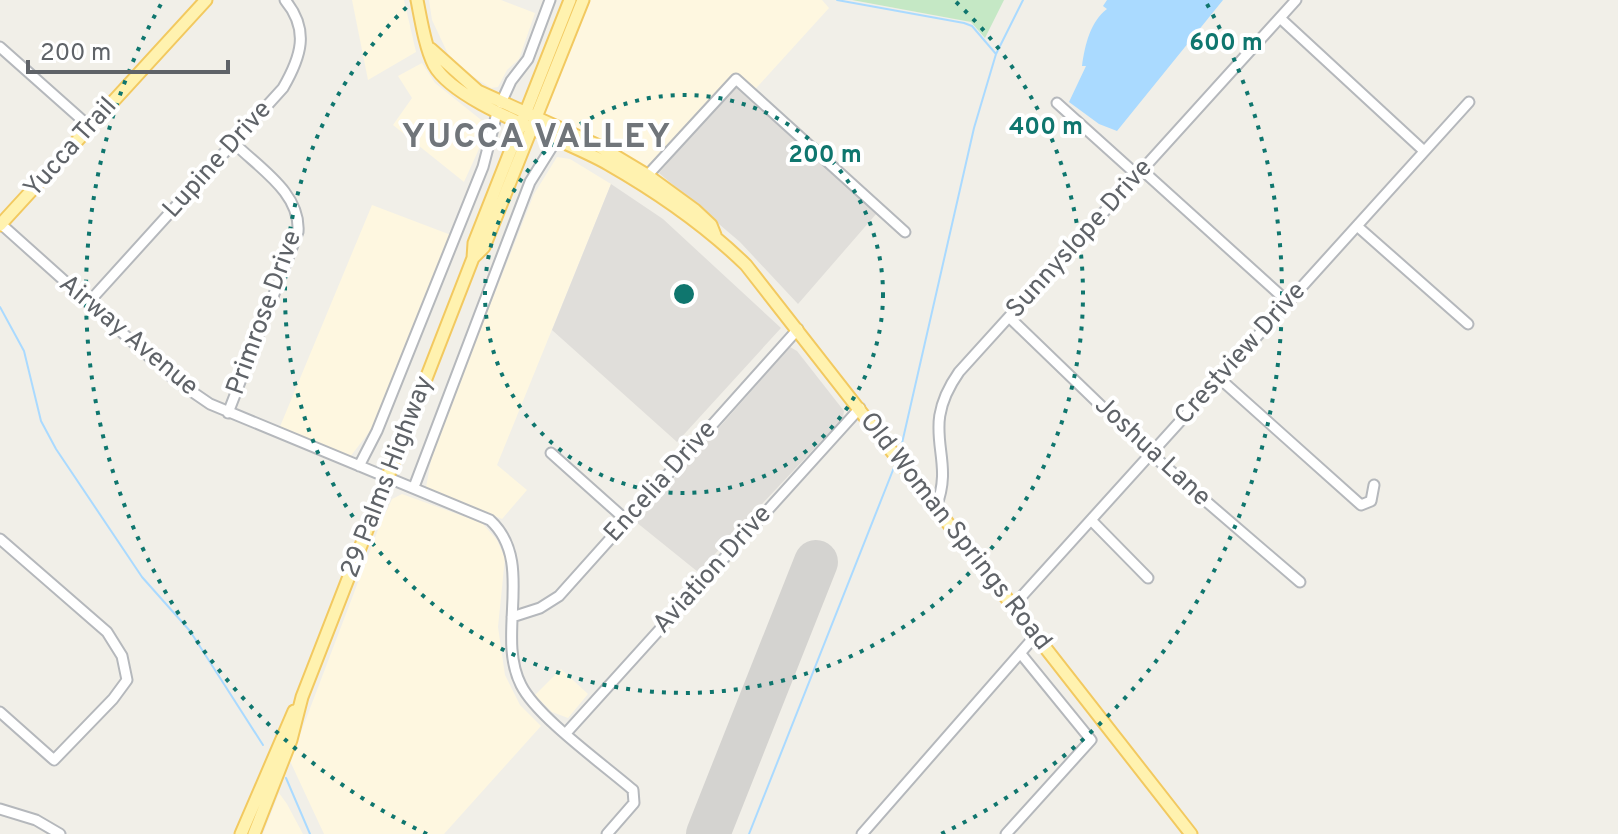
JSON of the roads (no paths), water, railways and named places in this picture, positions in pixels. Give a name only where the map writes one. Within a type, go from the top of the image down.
[{"type":"main road","name":"Yucca Trail","points":[[0,225],[206,0]]},
{"type":"main road","points":[[417,0],[431,49],[499,108],[528,120]]},
{"type":"main road","name":"29 Palms Highway","points":[[254,834],[291,740],[302,697],[473,258],[484,247],[570,0]]},
{"type":"main road","name":"29 Palms Highway","points":[[528,120],[583,0]]},
{"type":"main road","name":"Old Woman Springs Road","points":[[528,120],[643,179],[695,210],[711,225],[715,235],[746,265],[860,408],[1184,831]]},
{"type":"main road","name":"Old Woman Springs Road","points":[[528,120],[597,145],[643,179]]},
{"type":"main road","name":"29 Palms Highway","points":[[241,834],[282,733],[302,697]]},
{"type":"street","name":"Lupine Drive","points":[[88,303],[283,88],[297,65],[302,46],[301,28],[285,0]]},
{"type":"street","points":[[359,466],[377,431],[483,167],[499,108],[511,81],[528,59],[550,0]]},
{"type":"street","name":"Sunnyslope Drive","points":[[936,507],[944,484],[937,437],[940,404],[959,372],[1296,0]]},
{"type":"street","points":[[1280,18],[1424,151]]},
{"type":"street","points":[[0,47],[90,127]]},
{"type":"street","points":[[643,179],[736,79],[905,232]]},
{"type":"street","name":"Crestview Drive","points":[[1013,606],[1469,102]]},
{"type":"street","points":[[1057,103],[1288,302]]},
{"type":"street","points":[[414,487],[530,182],[558,137]]},
{"type":"street","name":"Primrose Drive","points":[[228,413],[298,232],[300,216],[289,196],[234,143]]},
{"type":"street","name":"Airway Avenue","points":[[0,225],[175,380],[228,413],[388,476],[490,520],[498,527],[512,554],[511,656],[521,684],[536,708],[633,790],[634,803],[607,834]]},
{"type":"street","points":[[1357,226],[1468,324]]},
{"type":"street","name":"Joshua Lane","points":[[1009,317],[1151,454],[1300,582]]},
{"type":"street","name":"Encelia Drive","points":[[512,617],[540,608],[559,596],[798,329]]},
{"type":"street","points":[[1219,378],[1361,505],[1371,501],[1374,485]]},
{"type":"street","name":"Aviation Drive","points":[[567,732],[860,408]]},
{"type":"street","points":[[551,453],[626,520]]},
{"type":"street","points":[[1091,520],[1148,578]]},
{"type":"street","points":[[0,539],[107,632],[122,656],[127,680],[113,699],[54,760],[0,712]]},
{"type":"street","points":[[862,834],[1036,635]]},
{"type":"street","points":[[1006,834],[1091,740],[1021,654]]},
{"type":"street","points":[[0,809],[36,820],[60,834]]},
{"type":"water","points":[[1107,0],[1223,0],[1117,131],[1099,124],[1069,102],[1086,66],[1082,66],[1089,34],[1096,20],[1107,9],[1103,6]]},
{"type":"waterway","points":[[837,0],[964,23],[972,26],[996,54]]},
{"type":"waterway","points":[[900,452],[974,128],[996,54],[1023,0]]},
{"type":"waterway","points":[[0,307],[24,351],[41,421],[56,449],[142,577],[190,631],[263,745]]},
{"type":"waterway","points":[[749,834],[895,465]]},
{"type":"waterway","points":[[286,778],[310,834]]},
{"type":"district","name":"YUCCA VALLEY","points":[[537,138]]}]
